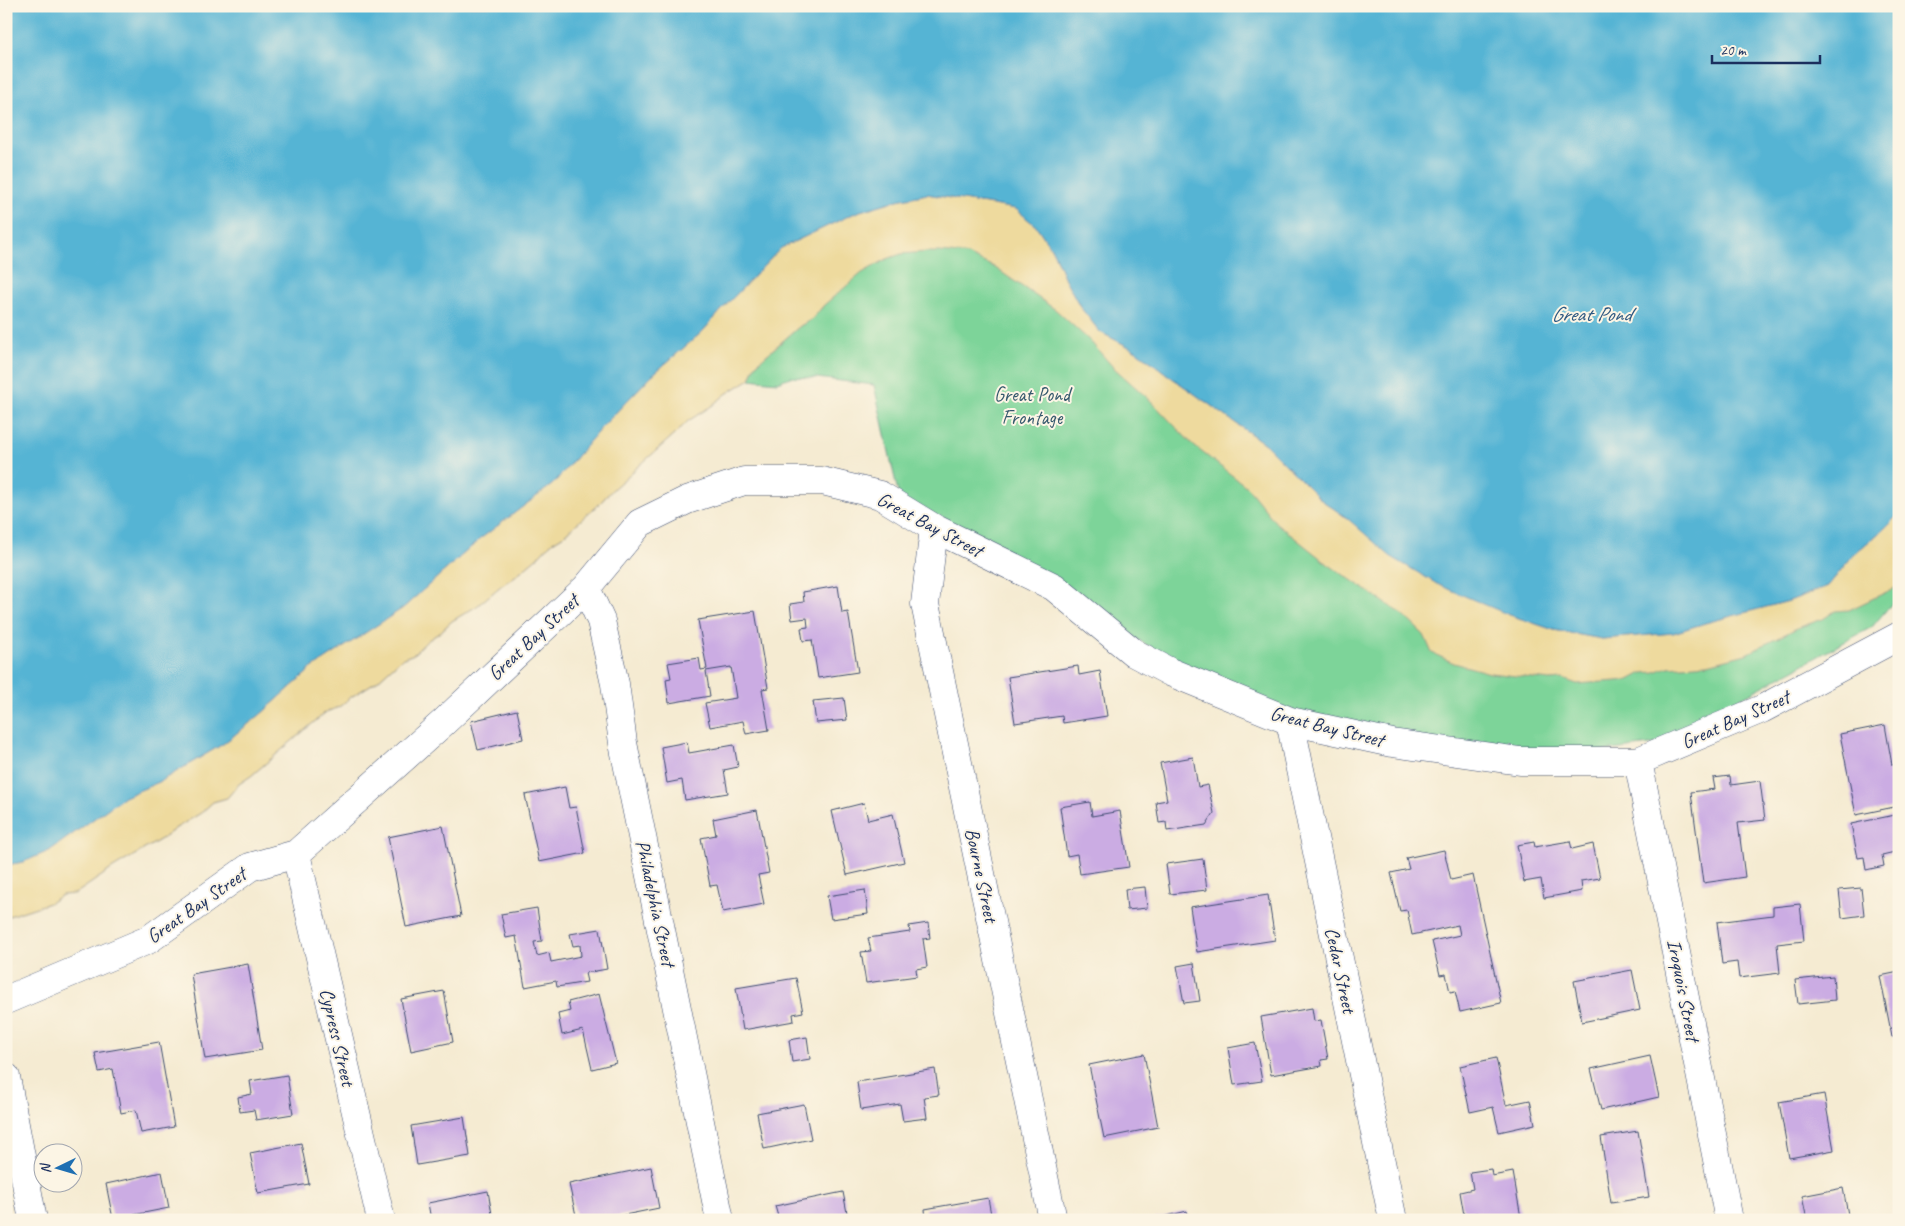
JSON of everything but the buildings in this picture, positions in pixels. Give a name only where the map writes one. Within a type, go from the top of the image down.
[{"type":"street","name":"Great Bay Street","points":[[6,1000],[148,940],[250,866],[296,854],[445,720],[586,588],[640,523],[687,500],[744,481],[822,481],[880,495],[934,528],[1054,587],[1134,652],[1170,672],[1290,721],[1392,743],[1520,761],[1638,761],[1762,709],[1899,636]]},
{"type":"street","name":"Bourne Street","points":[[934,528],[925,604],[1053,1220]]},
{"type":"street","name":"Philadelphia Street","points":[[586,588],[602,621],[615,684],[623,742],[720,1220]]},
{"type":"street","name":"Cedar Street","points":[[1290,721],[1393,1220]]},
{"type":"street","name":"Iroquois Street","points":[[1638,761],[1729,1220]]},
{"type":"street","name":"Cypress Street","points":[[296,854],[380,1220]]},
{"type":"street","points":[[6,1077],[33,1220]]},
{"type":"green space","name":"Great Pond Frontage","points":[[868,224],[1899,489],[1899,595],[1872,627],[1657,744],[1531,761],[1276,718],[901,506],[874,385],[817,378],[790,377],[777,382],[750,379],[756,364],[800,326],[812,319],[824,305]]},
{"type":"sand","points":[[927,194],[1016,209],[1037,227],[1053,251],[1065,279],[1081,308],[1100,332],[1137,351],[1265,444],[1320,499],[1347,518],[1507,614],[1554,630],[1602,639],[1673,633],[1789,601],[1828,586],[1854,554],[1899,514],[1899,586],[1849,610],[1835,611],[1823,619],[1797,628],[1746,654],[1708,664],[1668,667],[1655,672],[1642,673],[1629,680],[1577,684],[1563,679],[1550,680],[1490,673],[1454,663],[1432,653],[1424,635],[1403,615],[1329,565],[1276,523],[1247,487],[1194,446],[1151,401],[1113,367],[1090,341],[1056,310],[994,267],[967,255],[940,252],[901,254],[887,259],[862,273],[824,305],[812,319],[800,326],[756,364],[750,379],[688,421],[601,502],[564,535],[551,543],[514,577],[477,606],[452,621],[414,654],[401,659],[377,681],[339,707],[326,712],[239,784],[227,798],[213,802],[201,813],[75,894],[62,895],[49,903],[6,917],[6,865],[23,862],[49,851],[124,797],[159,782],[223,744],[261,714],[312,668],[403,608],[480,539],[553,484],[601,428],[651,376],[702,332],[781,248],[857,212],[897,200]]},
{"type":"water","name":"Great Pond","points":[[6,6],[1899,6],[1899,514],[1854,554],[1828,586],[1789,601],[1673,633],[1602,639],[1554,630],[1507,614],[1437,584],[1390,556],[1347,518],[1320,499],[1265,444],[1137,351],[1100,332],[1081,308],[1065,279],[1053,251],[1037,227],[1016,209],[927,194],[897,200],[857,212],[781,248],[702,332],[651,376],[601,428],[553,484],[480,539],[403,608],[312,668],[261,714],[223,744],[159,782],[124,797],[49,851],[23,862],[6,865]]}]
